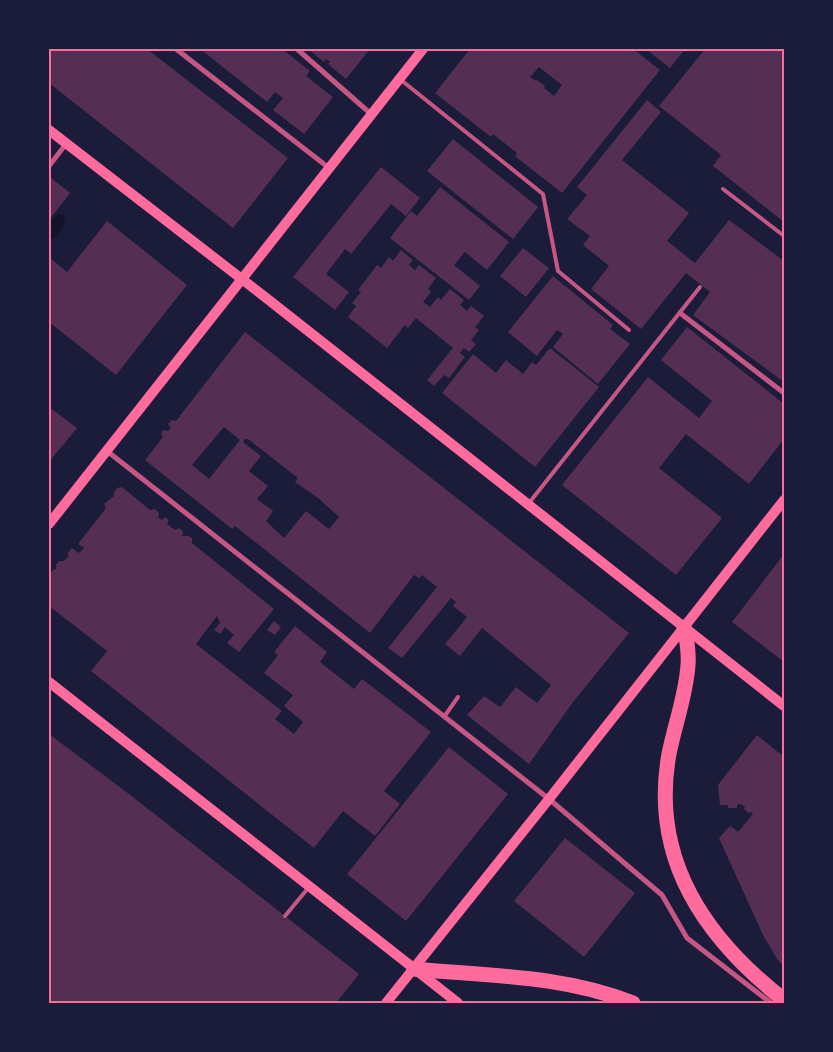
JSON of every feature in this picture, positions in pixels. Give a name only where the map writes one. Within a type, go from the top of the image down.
[{"type":"highway","points":[[684,627],[689,663],[670,752],[666,781],[670,835],[683,879],[703,917],[739,961],[784,1000]]},
{"type":"highway","points":[[414,969],[505,975],[560,982],[633,1003]]},
{"type":"main road","points":[[49,524],[422,49]]},
{"type":"main road","points":[[49,130],[242,279],[784,706]]},
{"type":"main road","points":[[386,1003],[784,500]]},
{"type":"main road","points":[[49,682],[458,1003]]},
{"type":"street","points":[[176,49],[329,168]]},
{"type":"street","points":[[297,49],[371,114]]},
{"type":"street","points":[[49,166],[66,144]]},
{"type":"street","points":[[680,313],[784,393]]},
{"type":"street","points":[[106,451],[549,799],[662,895],[687,938],[771,1003]]},
{"type":"lane","points":[[399,79],[543,194],[558,271],[629,330]]},
{"type":"lane","points":[[723,189],[784,236]]},
{"type":"lane","points":[[528,504],[700,287]]},
{"type":"lane","points":[[444,717],[458,697]]},
{"type":"lane","points":[[285,916],[309,887]]},
{"type":"shaded area","points":[[59,214],[64,215],[63,227],[56,236],[49,240],[49,222]]},
{"type":"building","points":[[49,49],[147,49],[288,158],[233,228],[49,83]]},
{"type":"building","points":[[200,49],[282,49],[310,71],[306,76],[333,97],[304,134],[273,110],[283,98],[275,92],[267,102]]},
{"type":"building","points":[[308,49],[370,49],[346,79],[328,64],[330,62],[326,59],[324,62]]},
{"type":"building","points":[[470,49],[633,49],[660,70],[562,193],[515,156],[517,153],[493,134],[491,137],[435,93]],"holes":[[[539,67],[562,85],[554,96],[544,88],[545,86],[530,77]]]},
{"type":"building","points":[[646,49],[685,49],[670,68]]},
{"type":"building","points":[[705,49],[784,49],[784,222],[713,166],[721,155],[659,106]]},
{"type":"building","points":[[647,100],[661,112],[622,160],[689,213],[667,241],[695,263],[729,220],[784,261],[784,382],[693,315],[710,292],[686,273],[641,329],[591,289],[609,266],[583,245],[590,236],[567,219],[587,195],[577,187]]},
{"type":"building","points":[[453,139],[538,207],[513,239],[427,171]]},
{"type":"building","points":[[381,167],[420,198],[406,216],[391,204],[351,254],[345,249],[326,274],[349,292],[335,310],[293,277]]},
{"type":"building","points":[[49,178],[70,193],[49,220]]},
{"type":"building","points":[[440,187],[509,242],[487,270],[465,252],[454,265],[480,286],[469,300],[390,238],[411,211],[417,216]]},
{"type":"building","points":[[107,221],[187,285],[116,375],[49,322],[49,257],[67,272]]},
{"type":"building","points":[[523,248],[549,268],[526,297],[500,276]]},
{"type":"building","points":[[401,250],[413,260],[409,265],[415,270],[419,265],[436,278],[428,289],[431,292],[423,302],[430,307],[438,297],[441,300],[450,289],[464,300],[460,305],[467,311],[471,306],[484,316],[475,327],[479,330],[471,340],[476,344],[469,352],[464,348],[460,353],[465,357],[449,378],[444,375],[434,386],[427,380],[453,348],[416,318],[408,328],[405,325],[387,348],[348,317],[356,306],[352,303],[361,292],[358,290],[377,265],[381,268],[389,257],[393,261]]},
{"type":"building","points":[[553,276],[613,325],[610,329],[630,344],[598,384],[553,347],[563,334],[557,330],[537,356],[508,332]]},
{"type":"building","points":[[687,327],[784,404],[784,439],[749,484],[686,434],[659,468],[722,518],[676,575],[562,485],[648,377],[699,418],[712,401],[661,360]]},
{"type":"building","points":[[245,332],[629,633],[573,702],[529,764],[467,715],[484,696],[500,707],[516,687],[537,703],[551,685],[482,628],[460,656],[445,644],[467,617],[453,606],[456,602],[451,598],[402,658],[388,648],[437,587],[422,575],[419,578],[414,575],[370,633],[235,526],[232,529],[145,460],[163,437],[161,434],[163,430],[168,431],[171,428],[168,424],[172,420],[176,421]],"holes":[[[224,427],[240,440],[209,479],[192,465]],[[245,439],[248,439],[298,478],[295,482],[318,498],[339,517],[329,529],[306,511],[284,538],[266,521],[273,511],[257,499],[268,486],[249,471],[261,456],[243,442]]]},
{"type":"building","points":[[550,348],[599,387],[535,467],[442,393],[473,354],[496,373],[506,360],[523,374],[532,362],[536,365]]},
{"type":"building","points":[[49,407],[77,428],[49,462]]},
{"type":"building","points":[[122,487],[150,510],[155,509],[159,513],[158,517],[162,520],[165,517],[169,520],[167,524],[175,530],[179,528],[183,531],[182,536],[192,538],[192,543],[274,609],[239,652],[227,643],[234,635],[225,627],[220,634],[214,630],[220,623],[217,616],[196,644],[282,711],[275,719],[294,734],[303,722],[284,706],[293,695],[264,673],[278,655],[274,652],[295,626],[327,652],[320,662],[354,689],[362,679],[431,732],[384,791],[400,804],[375,836],[343,811],[314,848],[91,671],[107,651],[49,606],[50,574],[56,569],[59,561],[64,561],[69,556],[67,554],[72,548],[79,553],[84,548],[78,544],[106,508],[104,504],[114,496],[117,488]]},
{"type":"building","points":[[784,554],[784,662],[732,622]]},
{"type":"building","points":[[274,621],[281,627],[275,635],[267,630]]},
{"type":"building","points":[[49,734],[129,794],[359,974],[336,1003],[49,1003]]},
{"type":"building","points":[[757,735],[784,757],[784,966],[777,959],[763,935],[719,838],[730,826],[738,832],[753,814],[744,809],[745,807],[741,804],[737,805],[737,808],[728,808],[728,805],[720,805],[718,785]]},
{"type":"building","points":[[449,747],[508,794],[406,921],[347,874]]},
{"type":"building","points":[[565,838],[635,893],[584,957],[514,901]]}]
